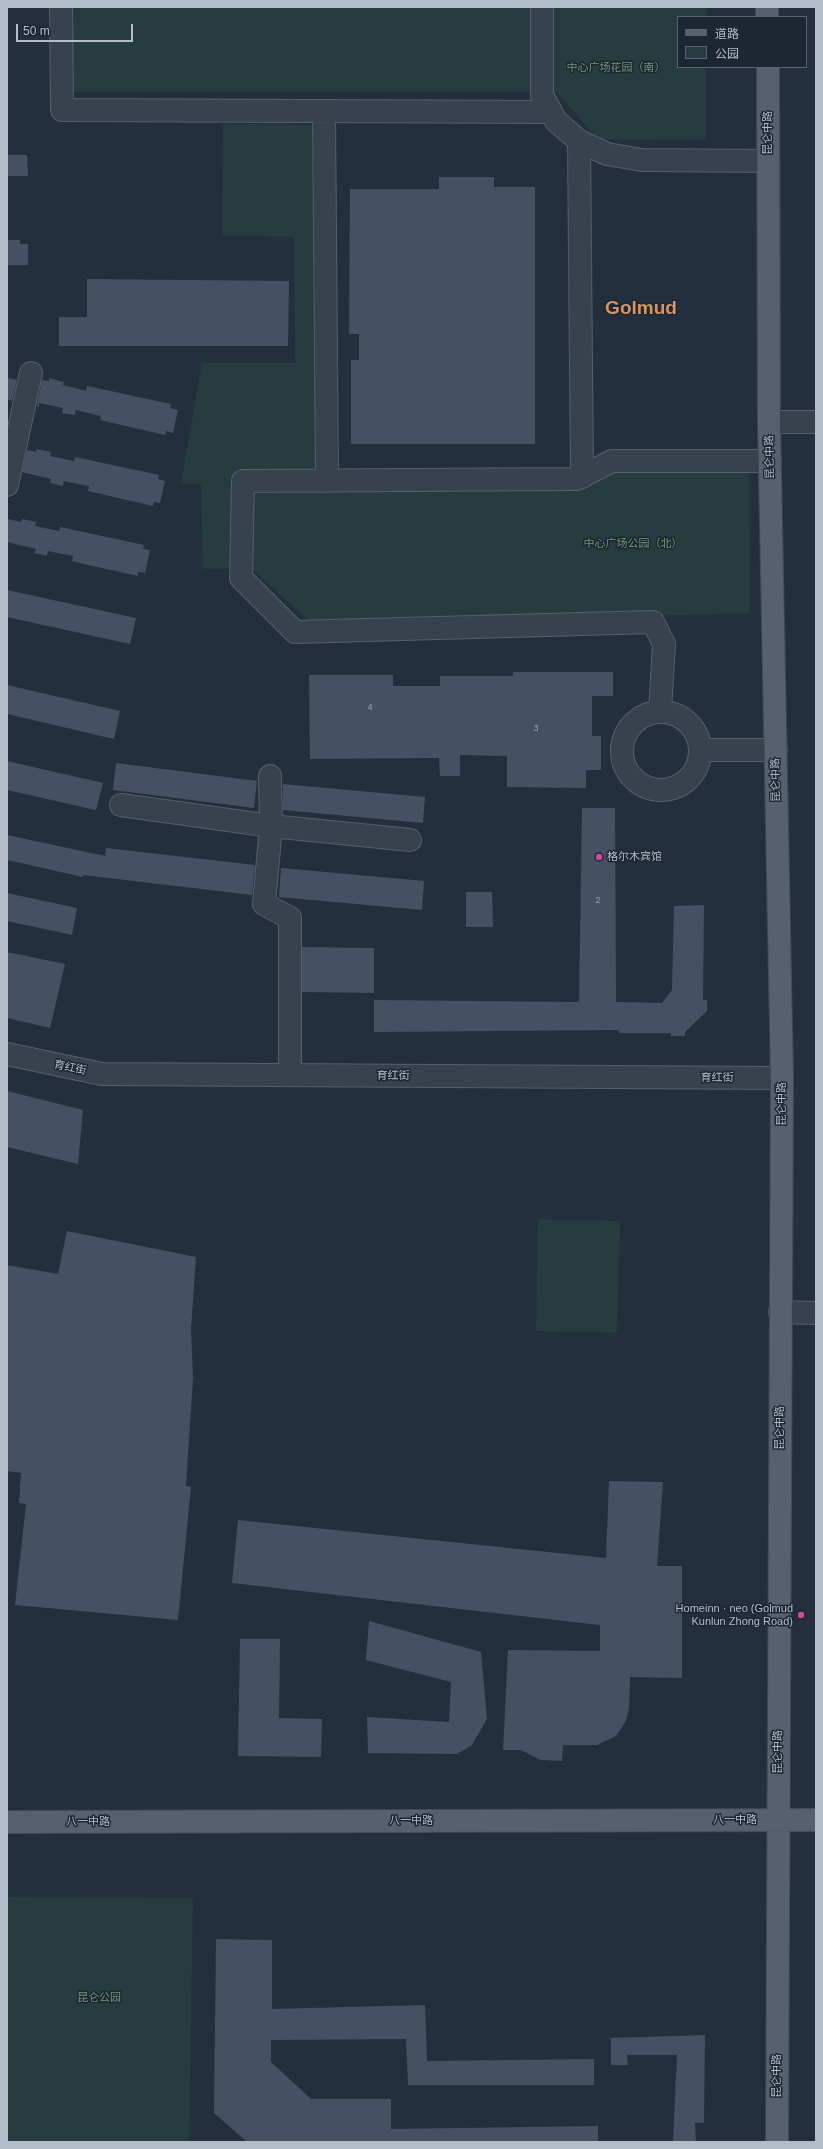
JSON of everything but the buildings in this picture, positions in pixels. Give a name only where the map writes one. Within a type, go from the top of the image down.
[{"type":"main road","name":"昆仑中路","points":[[768,68],[769,422],[782,1078],[777,2142]]},
{"type":"main road","name":"八一中路","points":[[7,1822],[816,1820]]},
{"type":"street","points":[[61,7],[62,110],[551,112]]},
{"type":"street","points":[[542,7],[542,95],[556,121],[579,141],[607,154],[642,160],[768,161]]},
{"type":"street","points":[[324,111],[327,481]]},
{"type":"street","points":[[579,141],[582,477]]},
{"type":"street","points":[[7,485],[31,373]]},
{"type":"street","points":[[769,422],[816,422]]},
{"type":"street","points":[[660,712],[664,644],[653,622],[295,632],[241,578],[243,481],[577,479],[612,461],[770,461]]},
{"type":"street","points":[[660,712],[673,713],[684,719],[692,727],[698,738],[700,750],[698,762],[693,773],[684,782],[673,788],[661,790],[648,787],[636,781],[627,770],[622,758],[622,744],[627,731],[636,721],[647,714],[660,712]]},
{"type":"street","points":[[700,750],[776,750]]},
{"type":"street","points":[[270,776],[272,826],[264,904],[290,918],[290,1076]]},
{"type":"street","points":[[121,805],[272,826],[410,840]]},
{"type":"street","name":"育红街","points":[[7,1054],[102,1074],[782,1078]]},
{"type":"street","points":[[780,1312],[816,1313]]},
{"type":"green space","name":"中心广场花园（南）","points":[[66,7],[707,7],[707,16],[677,16],[677,68],[706,68],[706,140],[597,139],[557,92],[66,92]]},
{"type":"green space","name":"中心广场公园（北）","points":[[223,124],[316,125],[320,490],[592,484],[614,472],[749,470],[750,613],[315,626],[251,568],[203,569],[201,485],[181,483],[202,363],[295,363],[294,237],[222,236]]},
{"type":"green space","points":[[538,1219],[620,1221],[617,1333],[536,1331]]},
{"type":"green space","name":"昆仑公园","points":[[7,1897],[193,1898],[189,2142],[7,2142]]},
{"type":"place","name":"格尔木宾馆","points":[[599,857]]},
{"type":"place","name":"Homeinn · neo (Golmud Kunlun Zhong Road)","points":[[801,1615]]},
{"type":"district","name":"Golmud","points":[[641,309]]}]
